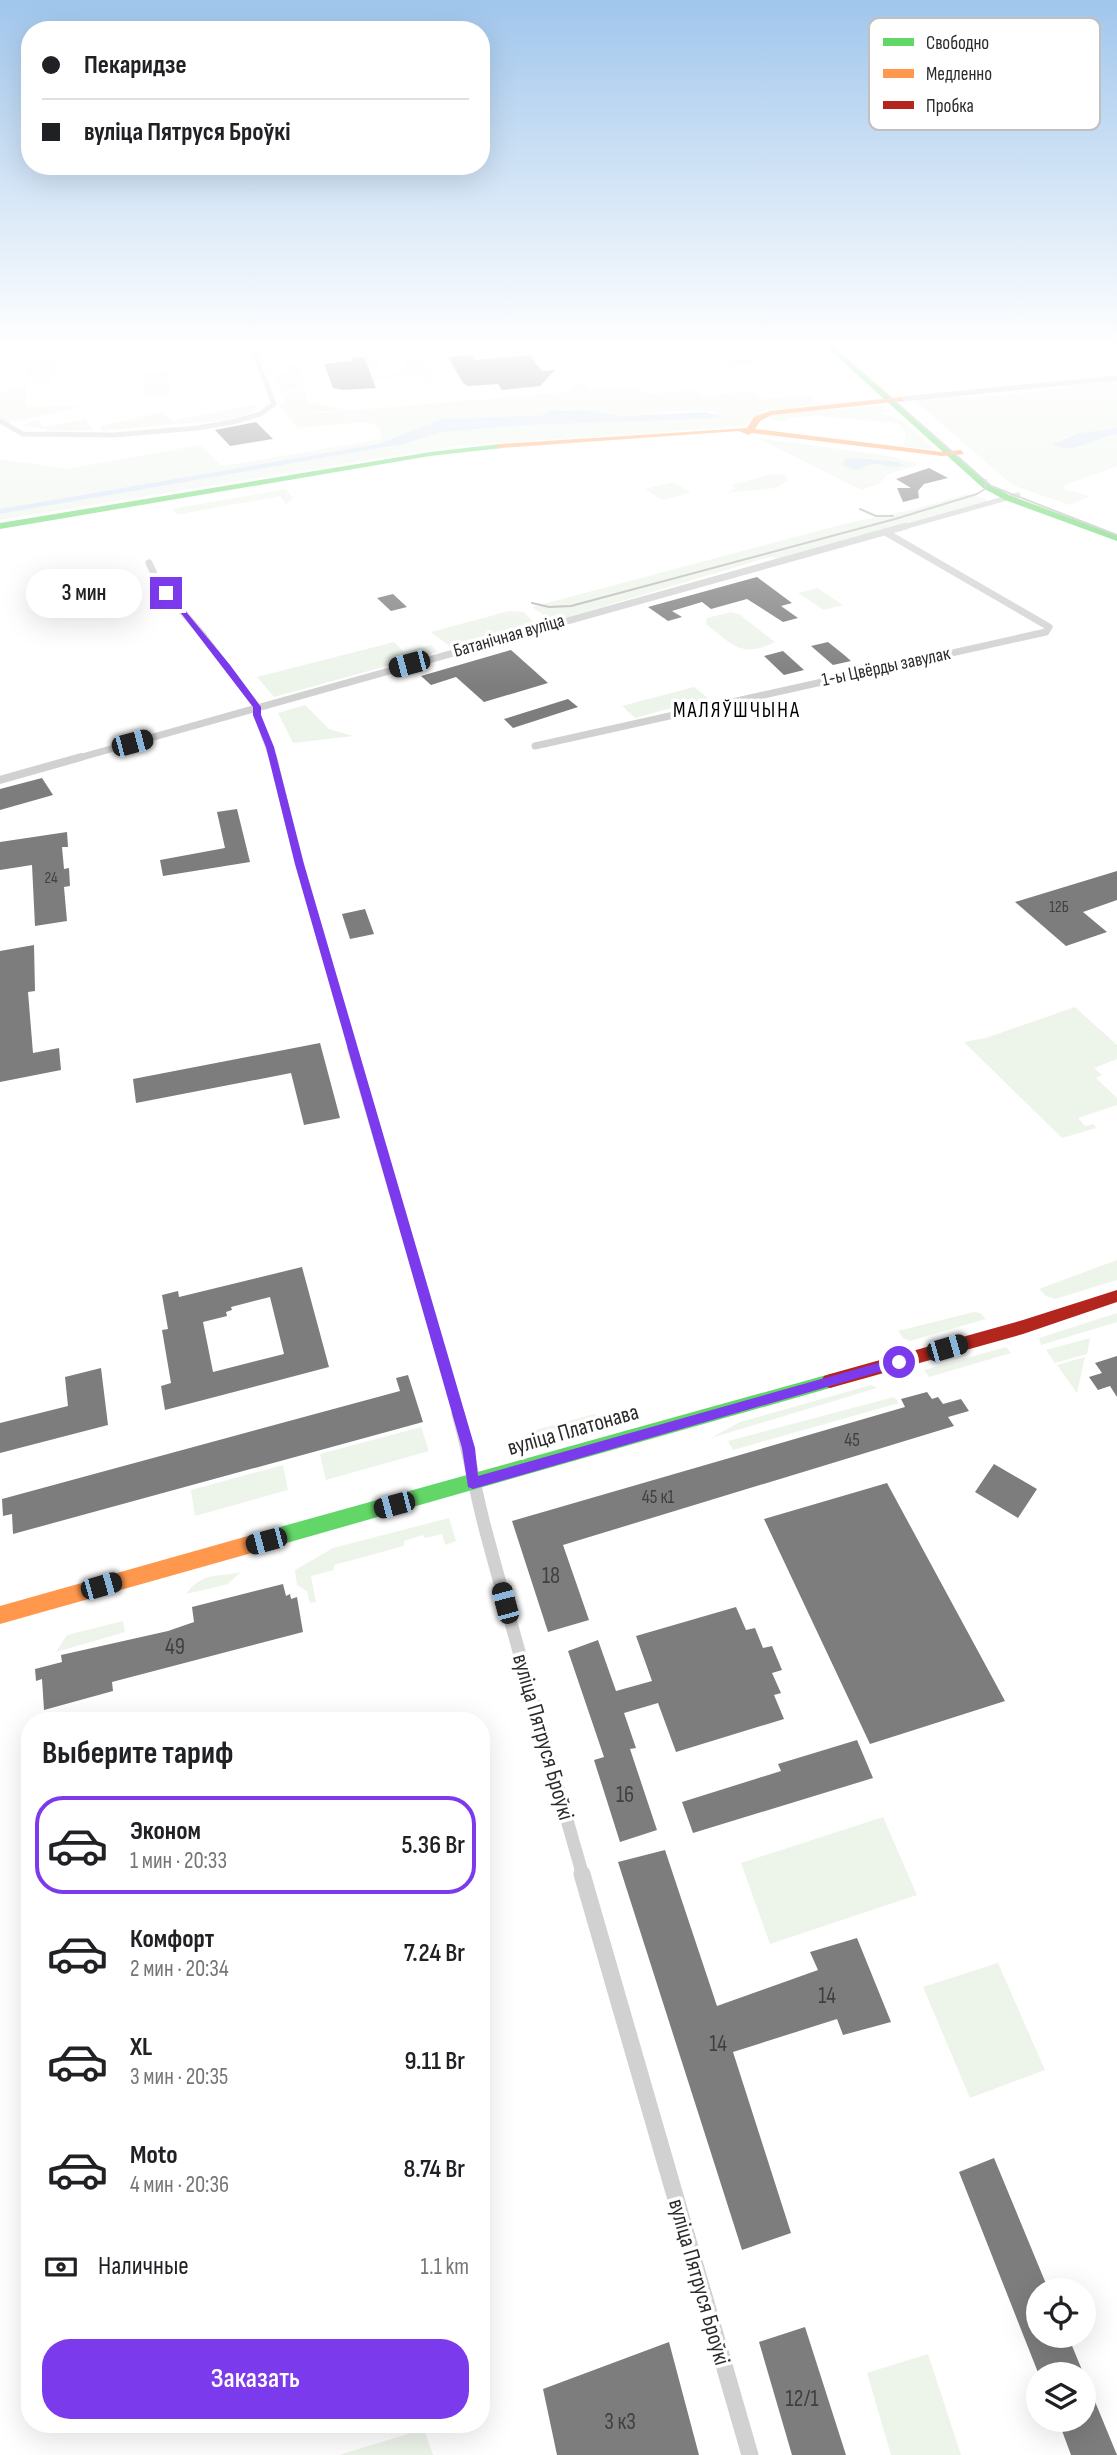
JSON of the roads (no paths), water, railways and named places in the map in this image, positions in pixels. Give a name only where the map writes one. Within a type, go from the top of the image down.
[{"type":"main road","points":[[0,526],[372,466],[435,459]]},
{"type":"main road","points":[[960,459],[986,486],[1117,538]]},
{"type":"main road","points":[[0,531],[372,466]]},
{"type":"main road","points":[[1013,496],[1117,530]]},
{"type":"main road","name":"вуліца Платонава","points":[[0,1615],[1023,1327],[1117,1296]]},
{"type":"street","name":"Батанічная вуліца","points":[[0,780],[1013,496]]},
{"type":"street","name":"1-ы Цвёрды завулак","points":[[535,746],[1046,632],[1049,627],[885,532]]},
{"type":"street","name":"вуліца Пятруся Броўкі","points":[[149,563],[160,586],[219,656],[257,707],[257,715],[270,747],[299,864],[468,1448],[473,1483],[532,1700],[750,2455]]},
{"type":"water","points":[[293,459],[320,459],[0,514],[0,509]]},
{"type":"water","points":[[845,459],[898,462],[904,465],[896,467],[874,464],[857,470],[842,465]]},
{"type":"tram line","points":[[960,459],[986,481]]},
{"type":"tram line","points":[[532,603],[549,607],[571,606],[895,519],[977,494],[985,489],[986,481]]},
{"type":"tram line","points":[[986,481],[991,486],[1117,535]]},
{"type":"tram line","points":[[860,509],[876,516],[893,516]]},
{"type":"district","name":"МАЛЯЎШЧЫНА","points":[[737,710]]}]
